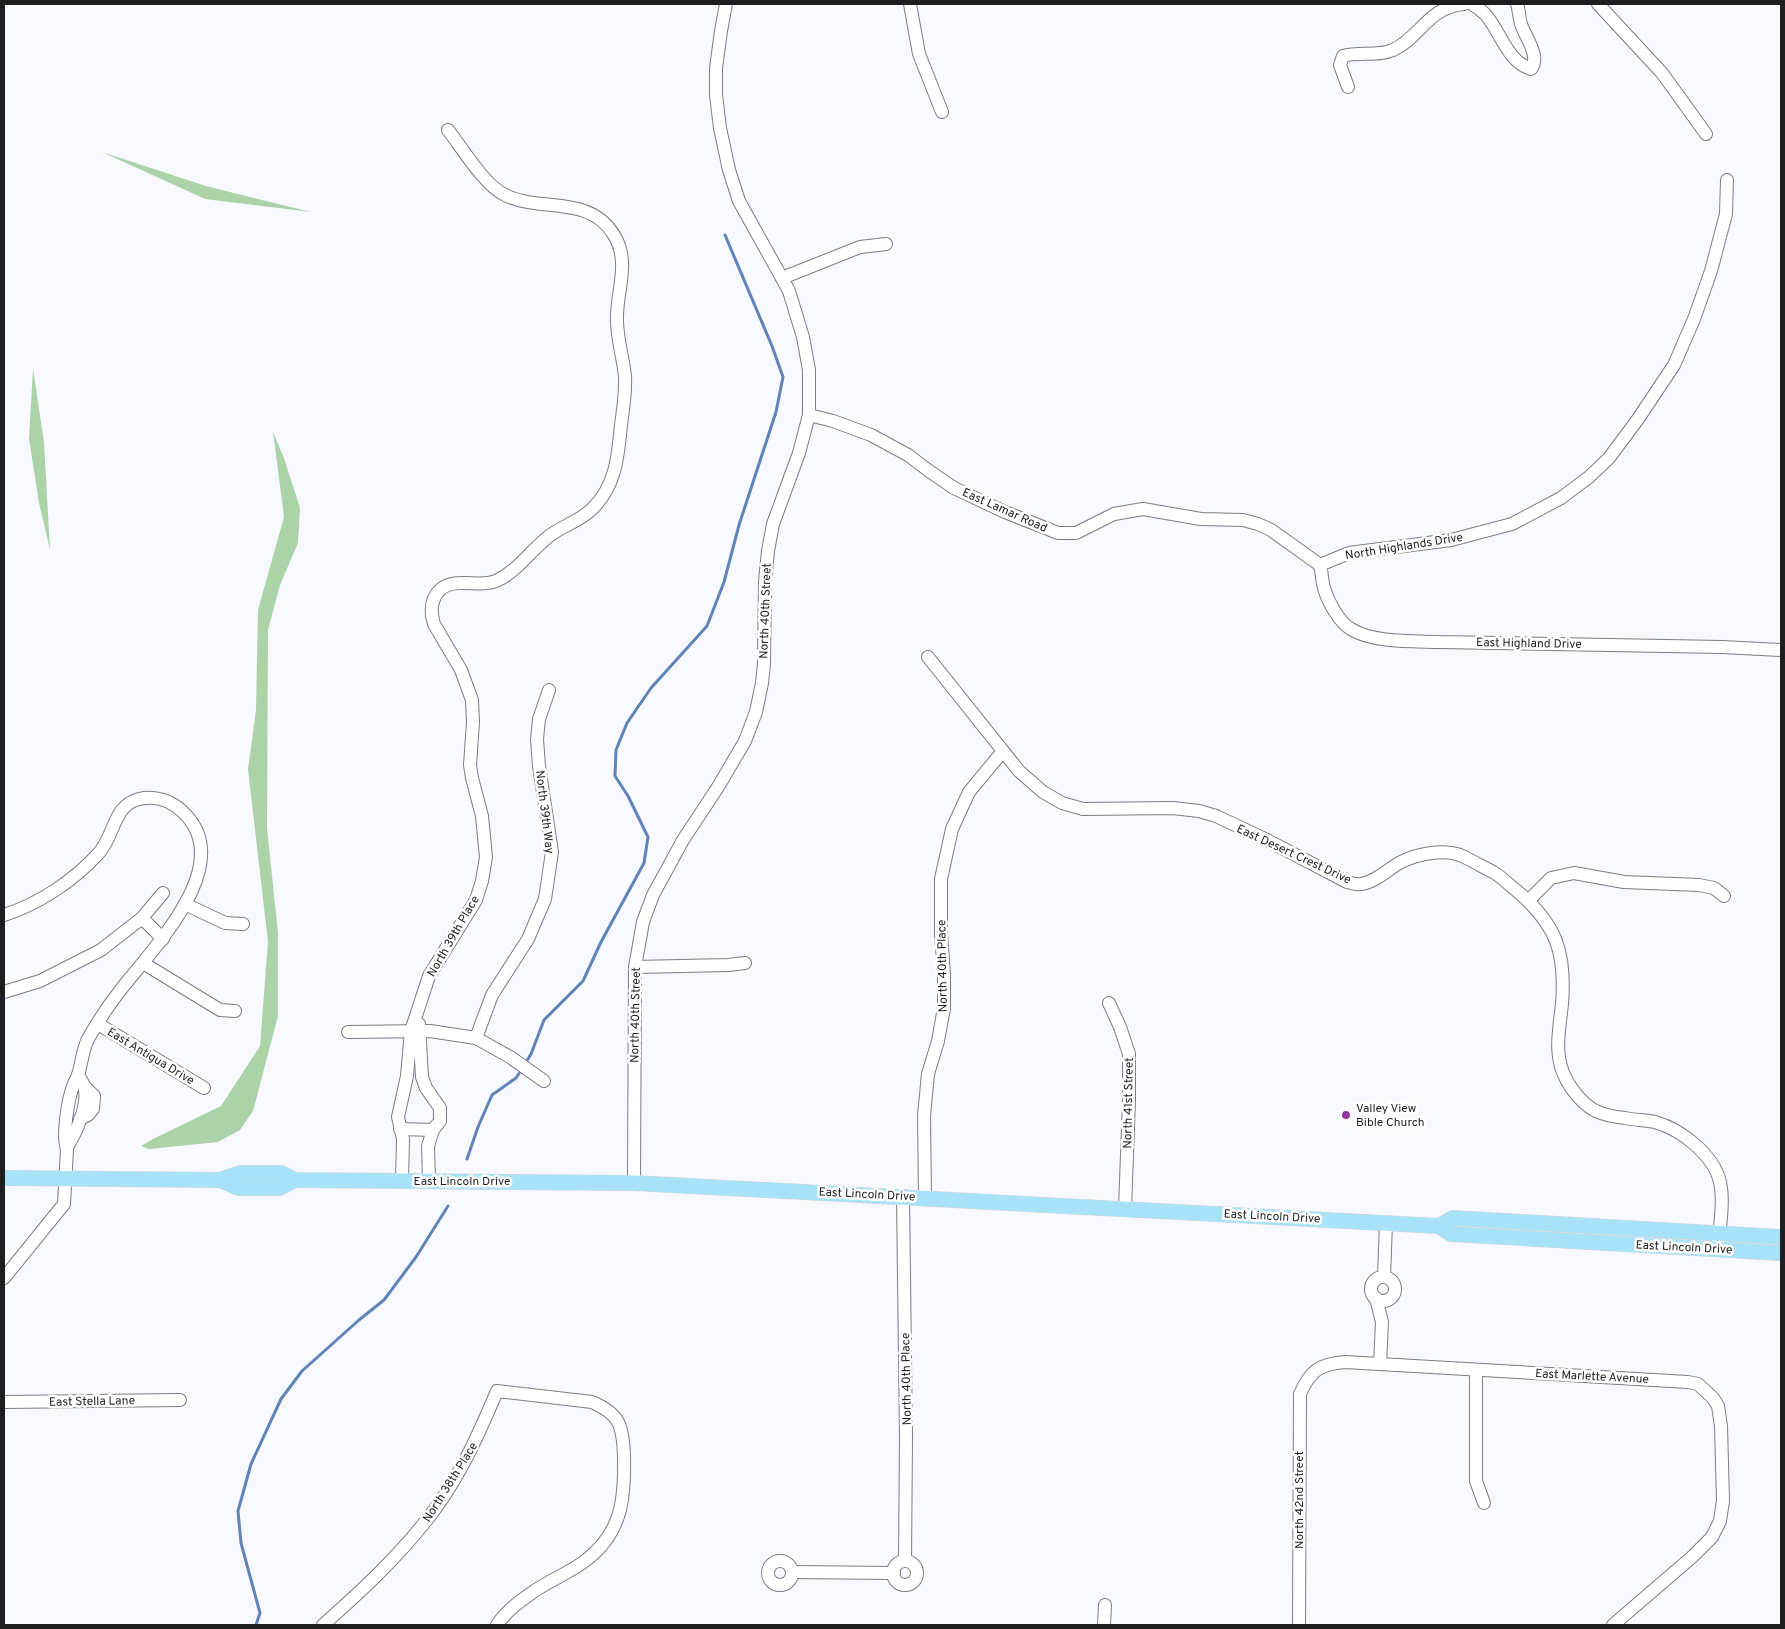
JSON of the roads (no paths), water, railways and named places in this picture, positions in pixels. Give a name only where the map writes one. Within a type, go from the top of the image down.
[{"type":"main road","name":"East Lincoln Drive","points":[[4,1178],[220,1180],[238,1188],[280,1188],[295,1180],[634,1182],[1439,1226],[1451,1234],[1781,1253]]},
{"type":"main road","name":"East Lincoln Drive","points":[[1439,1226],[1453,1218],[1781,1237]]},
{"type":"street","name":"North 40th Street","points":[[634,1182],[635,967],[642,922],[653,895],[683,840],[718,787],[745,741],[756,712],[764,664],[765,581],[768,551],[773,524],[799,453],[809,415],[809,370],[804,336],[789,291],[739,201],[729,170],[720,128],[716,95],[716,68],[726,4]]},
{"type":"street","points":[[910,4],[919,54],[942,112]]},
{"type":"street","points":[[1348,87],[1340,65],[1343,56],[1377,54],[1392,50],[1402,44],[1427,20],[1446,8],[1464,4]]},
{"type":"street","points":[[1472,4],[1486,14],[1516,58],[1525,67],[1531,69],[1534,65],[1534,55],[1521,24],[1517,4]]},
{"type":"street","points":[[1598,4],[1662,73],[1706,134]]},
{"type":"street","name":"North 39th Place","points":[[402,1180],[403,1139],[398,1117],[407,1076],[418,1006],[429,976],[476,900],[486,857],[482,816],[470,765],[472,700],[461,670],[434,624],[432,616],[433,600],[436,594],[446,586],[494,582],[510,573],[550,535],[574,522],[596,505],[606,492],[614,472],[625,393],[624,369],[617,319],[624,263],[621,250],[610,229],[603,220],[583,210],[522,201],[504,195],[486,180],[448,130]]},
{"type":"street","name":"North Highlands Drive","points":[[1320,565],[1349,553],[1451,540],[1512,524],[1561,498],[1589,477],[1609,458],[1674,365],[1694,320],[1711,271],[1726,214],[1727,180]]},
{"type":"street","points":[[782,278],[860,247],[886,244]]},
{"type":"street","name":"East Lamar Road","points":[[809,415],[871,434],[908,455],[954,488],[1005,512],[1058,533],[1076,533],[1114,514],[1143,509],[1201,519],[1243,520],[1270,530],[1320,565]]},
{"type":"street","name":"East Highland Drive","points":[[1320,565],[1324,588],[1338,617],[1352,629],[1370,636],[1395,640],[1439,642],[1722,647],[1781,650]]},
{"type":"street","name":"East Desert Crest Drive","points":[[928,657],[1019,771],[1043,792],[1062,803],[1083,809],[1173,808],[1199,811],[1216,816],[1265,839],[1347,882],[1360,884],[1373,880],[1402,862],[1418,856],[1438,852],[1458,855],[1495,873],[1528,900]]},
{"type":"street","name":"North 39th Way","points":[[476,1038],[492,995],[528,939],[545,899],[552,852],[539,766],[537,739],[539,719],[549,690]]},
{"type":"street","name":"North 40th Place","points":[[925,1197],[924,1116],[928,1074],[938,1041],[944,1008],[941,879],[952,829],[968,792],[1003,751]]},
{"type":"street","name":"East Antigua Drive","points":[[4,915],[41,899],[75,876],[99,853],[110,838],[117,817],[129,802],[140,798],[152,797],[166,800],[177,806],[189,818],[196,831],[200,844],[201,860],[185,904],[163,939],[118,993],[88,1040],[81,1057],[78,1075],[73,1084],[70,1097],[64,1142],[66,1154],[64,1204],[4,1278]]},
{"type":"street","points":[[1718,1248],[1721,1188],[1718,1175],[1704,1153],[1691,1141],[1670,1128],[1655,1122],[1624,1118],[1596,1111],[1579,1097],[1568,1082],[1557,1050],[1564,977],[1562,960],[1556,939],[1528,900],[1551,878],[1574,873],[1624,882],[1700,885],[1714,888],[1724,896]]},
{"type":"street","points":[[4,992],[40,981],[101,950],[142,918],[163,893]]},
{"type":"street","points":[[185,904],[224,923],[243,924]]},
{"type":"street","points":[[142,918],[163,939]]},
{"type":"street","points":[[143,962],[220,1010],[235,1011]]},
{"type":"street","points":[[635,967],[745,963]]},
{"type":"street","name":"North 41st Street","points":[[1109,1003],[1129,1054],[1125,1208]]},
{"type":"street","name":"East Antigua Drive","points":[[98,1024],[204,1088]]},
{"type":"street","points":[[348,1032],[415,1031],[476,1038],[510,1057],[539,1077]]},
{"type":"street","name":"North 39th Place","points":[[415,1031],[422,1076],[426,1088],[440,1108],[440,1122],[433,1130],[428,1146],[429,1180]]},
{"type":"street","name":"East Antigua Drive","points":[[66,1154],[80,1119],[94,1109],[94,1096],[85,1087],[78,1075]]},
{"type":"street","points":[[400,1129],[433,1130]]},
{"type":"street","name":"North 40th Place","points":[[904,1196],[906,1561]]},
{"type":"street","points":[[1384,1277],[1386,1223]]},
{"type":"street","points":[[1380,1364],[1382,1322],[1389,1299],[1394,1292],[1394,1284],[1390,1279],[1384,1277],[1377,1279],[1372,1284],[1372,1292],[1376,1298],[1382,1322]]},
{"type":"street","points":[[1376,1298],[1381,1300],[1389,1299]]},
{"type":"street","name":"East Marlette Avenue","points":[[1308,1377],[1330,1363],[1345,1362],[1698,1384],[1718,1406],[1721,1426],[1723,1501],[1720,1521],[1712,1537],[1692,1557],[1613,1625]]},
{"type":"street","points":[[1476,1370],[1476,1481],[1484,1503]]},
{"type":"street","name":"North 42nd Street","points":[[1299,1625],[1299,1412],[1300,1394],[1308,1377]]},
{"type":"street","name":"North 38th Place","points":[[323,1625],[361,1591],[427,1521],[447,1491],[477,1438],[497,1391],[592,1402],[607,1408],[616,1418],[623,1435],[624,1458],[620,1513],[612,1532],[586,1561],[518,1602],[497,1625]]},
{"type":"street","name":"East Stella Lane","points":[[4,1402],[180,1400]]},
{"type":"street","points":[[906,1561],[913,1564],[917,1575],[913,1582],[906,1585],[896,1580],[894,1573],[896,1566],[906,1561]]},
{"type":"street","points":[[792,1572],[894,1573]]},
{"type":"street","points":[[1104,1605],[1104,1625]]},
{"type":"waterway","points":[[525,1064],[531,1054],[544,1020],[583,981],[601,942],[644,863],[648,837],[628,796],[615,776],[616,750],[627,723],[651,688],[707,626],[724,582],[739,525],[776,412],[783,377],[772,346],[725,235]]},
{"type":"waterway","points":[[467,1159],[492,1095],[516,1078],[522,1069]]},
{"type":"waterway","points":[[256,1625],[260,1613],[241,1543],[238,1511],[251,1464],[281,1399],[302,1371],[384,1300],[416,1257],[448,1206]]},
{"type":"place","name":"Valley View Bible Church","points":[[1346,1115]]}]
